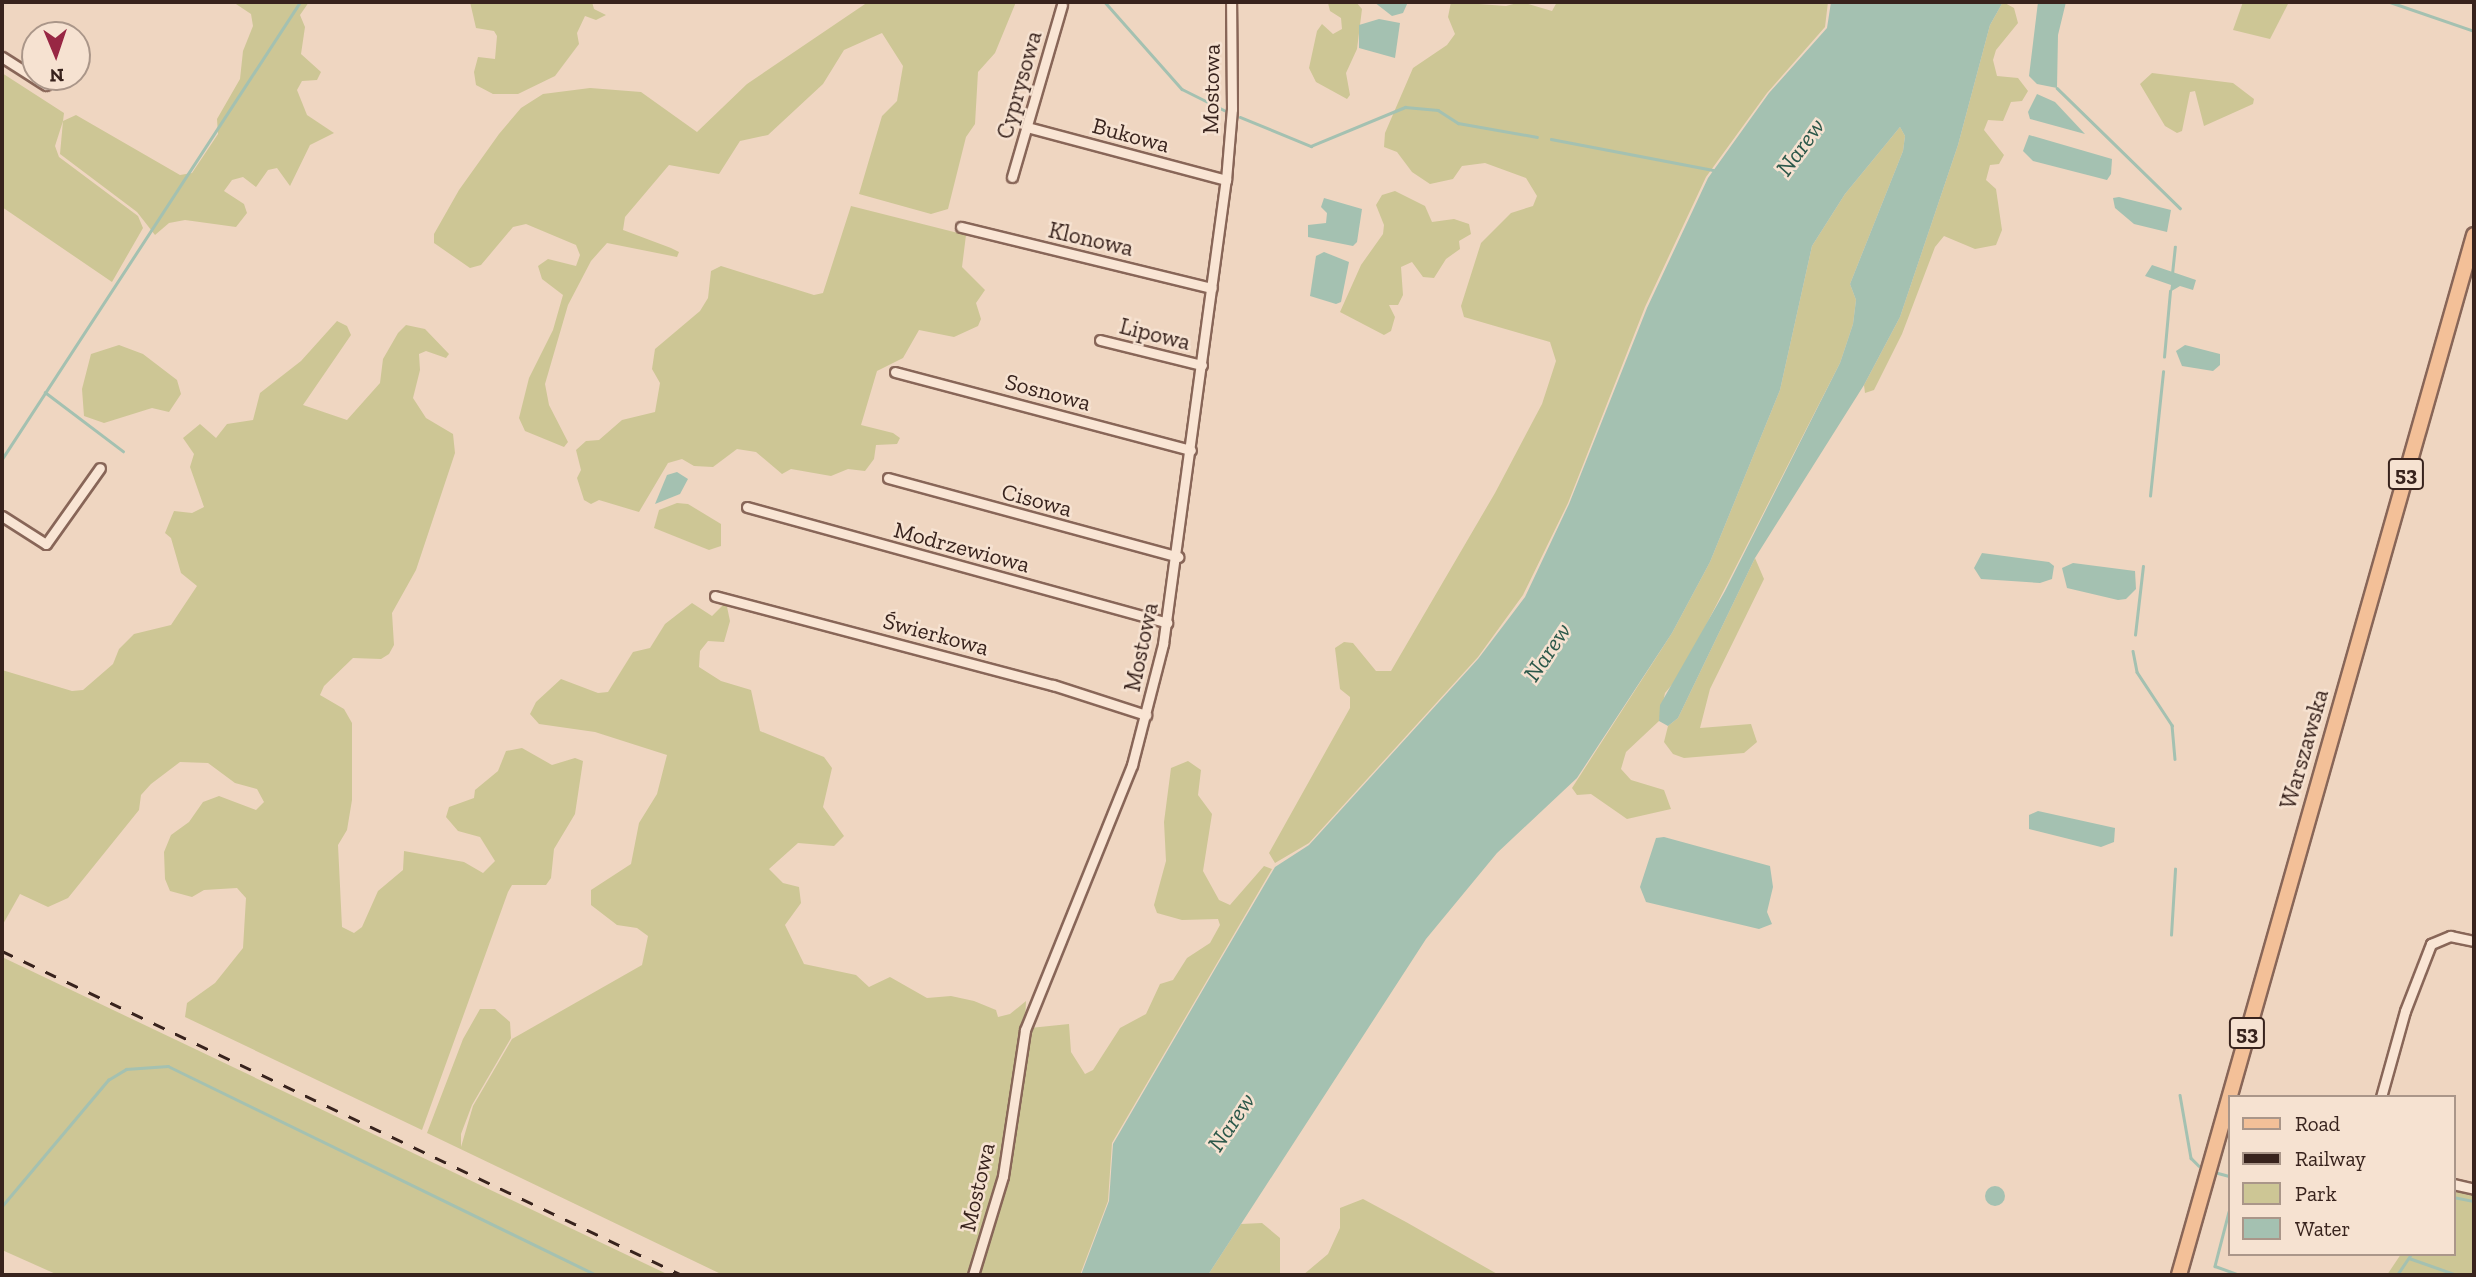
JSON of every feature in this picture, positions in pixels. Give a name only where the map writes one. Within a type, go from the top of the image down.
[{"type":"main road","name":"Warszawska","points":[[2235,1095],[2474,235]]},
{"type":"main road","name":"Warszawska","points":[[2179,1275],[2225,1131]]},
{"type":"street","name":"Mostowa","points":[[973,1275],[1003,1177],[1025,1030],[1108,828],[1146,715],[1167,623],[1226,180],[1232,109],[1231,2]]},
{"type":"street","name":"Cyprysowa","points":[[1012,177],[1062,5]]},
{"type":"street","points":[[2,57],[21,69]]},
{"type":"street","name":"Bukowa","points":[[1027,127],[1226,180]]},
{"type":"street","name":"Klonowa","points":[[961,228],[1212,288]]},
{"type":"street","name":"Lipowa","points":[[1100,340],[1202,365]]},
{"type":"street","name":"Sosnowa","points":[[895,372],[1191,450]]},
{"type":"street","points":[[2,516],[46,544],[100,468]]},
{"type":"street","name":"Cisowa","points":[[888,478],[1178,556]]},
{"type":"street","name":"Modrzewiowa","points":[[747,507],[1167,623]]},
{"type":"street","name":"Świerkowa","points":[[715,596],[1053,685],[1146,715]]},
{"type":"street","points":[[2382,1095],[2405,1011],[2431,944],[2450,936],[2474,941]]},
{"type":"street","points":[[2455,1184],[2474,1189]]},
{"type":"green space","points":[[233,2],[309,2],[300,15],[305,27],[301,54],[321,72],[317,80],[302,81],[297,90],[307,115],[334,133],[310,145],[290,186],[277,168],[268,170],[256,187],[243,177],[232,180],[224,191],[244,204],[247,213],[236,227],[185,220],[169,223],[155,235],[137,212],[60,154],[63,121],[76,115],[180,175],[192,173],[218,134],[217,119],[240,79],[243,51],[253,26],[251,14]]},
{"type":"green space","points":[[470,2],[592,2],[594,9],[606,15],[596,20],[585,16],[577,33],[579,44],[555,76],[518,94],[493,94],[476,85],[474,72],[478,57],[495,59],[497,36],[494,31],[476,28]]},
{"type":"green space","points":[[868,2],[1016,2],[995,53],[978,72],[975,124],[966,137],[948,209],[931,214],[859,194],[882,116],[897,101],[903,66],[882,33],[844,50],[823,84],[768,135],[740,141],[719,174],[669,165],[625,217],[623,230],[679,252],[677,257],[607,243],[591,261],[568,305],[545,384],[549,405],[568,442],[564,447],[525,431],[519,418],[529,378],[553,330],[563,295],[542,279],[538,266],[548,259],[576,266],[580,255],[576,245],[526,224],[513,227],[481,265],[470,268],[434,243],[434,234],[459,190],[499,134],[521,108],[543,94],[590,88],[641,92],[697,132],[747,84]]},
{"type":"green space","points":[[1356,2],[1362,9],[1357,49],[1346,73],[1350,95],[1347,99],[1316,82],[1309,68],[1317,31],[1322,24],[1333,34],[1342,29],[1341,18],[1330,11],[1328,3]]},
{"type":"green space","points":[[1451,2],[1506,6],[1521,2],[1552,11],[1557,2],[1828,2],[1825,27],[1767,93],[1706,177],[1645,307],[1568,503],[1523,595],[1478,657],[1309,843],[1275,863],[1269,853],[1350,708],[1350,697],[1340,689],[1335,648],[1344,642],[1353,643],[1376,671],[1391,671],[1495,493],[1542,404],[1556,361],[1550,342],[1464,317],[1461,306],[1481,243],[1511,213],[1533,206],[1537,196],[1526,178],[1485,163],[1462,166],[1453,179],[1430,184],[1412,172],[1397,152],[1384,147],[1385,133],[1413,68],[1447,45],[1455,34],[1448,17]]},
{"type":"green space","points":[[2003,2],[2014,8],[2018,23],[1996,50],[1993,60],[1997,76],[2018,78],[2028,91],[2022,101],[2011,102],[2003,121],[1988,120],[1984,130],[2004,155],[1999,164],[1990,165],[1986,180],[1996,189],[2002,230],[1996,245],[1975,249],[1944,236],[1935,247],[1902,334],[1874,390],[1865,393],[1864,385],[1900,317],[1958,145],[1990,25]]},
{"type":"green space","points":[[2243,2],[2289,2],[2270,39],[2233,30]]},
{"type":"green space","points":[[2,73],[21,85],[21,91],[30,91],[64,113],[55,146],[59,157],[138,216],[143,228],[112,282],[2,207]]},
{"type":"green space","points":[[2152,73],[2233,83],[2254,99],[2253,104],[2204,126],[2195,91],[2190,92],[2182,131],[2177,133],[2165,126],[2140,84]]},
{"type":"green space","points":[[1900,127],[1905,136],[1903,151],[1850,284],[1856,300],[1853,324],[1840,363],[1681,674],[1665,693],[1659,721],[1626,752],[1621,769],[1631,780],[1664,790],[1671,809],[1627,819],[1591,794],[1577,795],[1572,788],[1672,633],[1710,562],[1780,390],[1812,246],[1845,194]]},
{"type":"green space","points":[[1395,191],[1425,206],[1432,222],[1454,219],[1469,224],[1471,234],[1459,241],[1460,249],[1446,259],[1434,278],[1423,277],[1412,262],[1401,267],[1403,295],[1398,305],[1389,305],[1395,317],[1391,331],[1384,335],[1340,312],[1361,265],[1383,234],[1384,225],[1376,205],[1382,195]]},
{"type":"green space","points":[[851,206],[966,235],[962,267],[985,290],[976,303],[981,319],[978,326],[954,337],[919,330],[903,358],[877,371],[861,425],[893,433],[900,438],[897,444],[876,445],[874,459],[865,471],[848,469],[831,476],[791,469],[782,474],[756,452],[737,449],[713,467],[694,466],[682,459],[668,463],[639,512],[599,500],[591,504],[584,500],[577,478],[581,470],[576,450],[586,441],[599,440],[622,420],[655,412],[660,383],[652,369],[655,349],[700,311],[708,298],[711,271],[721,266],[814,295],[823,293]]},
{"type":"green space","points":[[337,321],[347,326],[351,335],[303,405],[347,420],[380,383],[383,359],[398,333],[406,325],[425,329],[449,354],[446,358],[426,351],[419,354],[420,370],[413,398],[426,418],[453,434],[455,453],[416,570],[392,613],[394,645],[389,654],[381,659],[353,658],[324,686],[320,695],[344,709],[352,723],[352,800],[347,830],[338,845],[342,927],[354,933],[362,927],[378,891],[403,870],[404,851],[464,862],[483,873],[495,861],[480,837],[458,831],[446,817],[449,807],[474,798],[475,790],[498,771],[506,751],[522,748],[552,765],[575,758],[583,761],[575,814],[554,849],[551,878],[546,885],[512,885],[508,892],[422,1130],[185,1017],[187,1003],[215,983],[243,948],[246,898],[237,888],[204,890],[192,897],[170,891],[165,879],[164,852],[171,835],[189,822],[203,802],[219,796],[256,810],[264,802],[257,789],[235,783],[208,763],[180,762],[151,784],[141,795],[139,810],[68,898],[48,907],[20,894],[2,926],[2,670],[72,691],[83,690],[113,664],[119,649],[134,634],[171,625],[197,586],[181,573],[171,538],[165,533],[174,511],[192,513],[204,507],[190,467],[194,454],[183,438],[200,424],[216,438],[227,424],[253,420],[260,393],[301,361]]},
{"type":"green space","points":[[119,345],[143,354],[177,380],[181,394],[169,412],[152,408],[104,423],[84,416],[82,389],[91,354]]},
{"type":"green space","points":[[677,503],[688,504],[721,524],[721,546],[709,550],[654,528],[659,510]]},
{"type":"green space","points":[[1755,558],[1764,579],[1710,689],[1700,728],[1751,724],[1757,742],[1744,753],[1684,758],[1673,754],[1664,742],[1668,726],[1678,718]]},
{"type":"green space","points":[[726,602],[730,621],[724,642],[708,641],[700,651],[699,667],[721,681],[751,690],[760,731],[824,757],[832,768],[823,807],[844,836],[834,846],[798,843],[769,869],[783,883],[799,887],[801,903],[785,925],[804,964],[856,975],[869,987],[890,977],[927,998],[951,996],[974,1001],[996,1010],[998,1017],[1010,1014],[1026,1001],[1025,1022],[1030,1028],[1069,1024],[1071,1052],[1085,1074],[1093,1070],[1120,1028],[1146,1014],[1160,984],[1173,980],[1187,958],[1210,943],[1220,925],[1218,919],[1182,920],[1157,913],[1154,905],[1166,861],[1164,822],[1171,768],[1188,761],[1201,770],[1198,795],[1212,814],[1203,871],[1219,900],[1230,905],[1264,866],[1272,869],[1112,1143],[1108,1201],[1080,1275],[723,1275],[427,1133],[463,1039],[480,1009],[495,1009],[510,1022],[511,1038],[472,1105],[461,1134],[461,1147],[473,1106],[512,1039],[642,965],[648,936],[637,928],[617,925],[591,905],[591,890],[631,864],[639,823],[657,794],[667,755],[595,732],[539,724],[530,714],[536,702],[561,679],[598,693],[608,692],[633,652],[650,648],[665,624],[692,603],[712,616]]},
{"type":"green space","points":[[2,957],[669,1275],[58,1275],[2,1250]]},
{"type":"green space","points":[[2455,1187],[2474,1192],[2474,1275],[2387,1275],[2400,1256],[2455,1256]]},
{"type":"green space","points":[[1363,1199],[1499,1275],[1303,1275],[1328,1254],[1340,1228],[1340,1208]]},
{"type":"green space","points":[[1262,1223],[1280,1238],[1280,1275],[1208,1275],[1241,1224]]},
{"type":"water","points":[[1374,2],[1408,2],[1403,13],[1392,16]]},
{"type":"water","name":"Narew","points":[[1831,2],[2003,2],[1990,25],[1958,145],[1900,317],[1864,385],[1755,558],[1678,718],[1668,726],[1659,721],[1660,705],[1725,591],[1840,363],[1853,324],[1856,300],[1850,284],[1903,151],[1905,136],[1900,127],[1845,194],[1812,246],[1780,390],[1710,562],[1672,633],[1577,778],[1497,853],[1426,939],[1208,1275],[1081,1275],[1109,1201],[1113,1144],[1275,867],[1309,845],[1478,659],[1525,597],[1569,504],[1647,308],[1708,178],[1769,93],[1827,28]]},
{"type":"water","points":[[2038,2],[2066,2],[2058,35],[2057,88],[2037,84],[2029,76]]},
{"type":"water","points":[[1379,19],[1400,23],[1395,58],[1359,48],[1359,25]]},
{"type":"water","points":[[2037,94],[2055,102],[2085,134],[2030,119],[2028,112]]},
{"type":"water","points":[[2029,135],[2112,159],[2111,174],[2107,180],[2033,161],[2023,151]]},
{"type":"water","points":[[2119,197],[2171,210],[2167,232],[2134,224],[2115,208],[2113,198]]},
{"type":"water","points":[[1324,198],[1362,209],[1357,242],[1353,246],[1308,237],[1308,225],[1326,223],[1327,213],[1321,207]]},
{"type":"water","points":[[1324,252],[1349,262],[1341,302],[1336,304],[1310,296],[1316,256]]},
{"type":"water","points":[[2152,265],[2196,280],[2193,290],[2180,286],[2170,292],[2171,285],[2145,276]]},
{"type":"water","points":[[2185,345],[2220,354],[2220,365],[2213,371],[2182,366],[2176,351]]},
{"type":"water","points":[[677,472],[688,479],[680,494],[655,504],[667,475]]},
{"type":"water","points":[[1982,553],[2049,562],[2054,566],[2052,579],[2040,583],[1981,579],[1974,568]]},
{"type":"water","points":[[2073,563],[2135,571],[2136,589],[2126,599],[2118,600],[2067,588],[2062,568]]},
{"type":"water","points":[[2038,811],[2115,828],[2114,842],[2101,847],[2029,829],[2029,815]]},
{"type":"water","points":[[1664,837],[1770,866],[1773,887],[1767,912],[1772,924],[1759,929],[1646,902],[1640,887],[1656,838]]},
{"type":"water","points":[[1995,1186],[2002,1189],[2005,1196],[2002,1203],[1995,1206],[1988,1203],[1985,1196],[1988,1189]]},
{"type":"waterway","points":[[2,459],[300,2]]},
{"type":"waterway","points":[[1105,2],[1182,89],[1224,110]]},
{"type":"waterway","points":[[2390,2],[2474,31]]},
{"type":"waterway","points":[[2057,88],[2180,208]]},
{"type":"waterway","points":[[1240,117],[1311,146],[1405,107],[1438,110],[1458,123],[1537,137]]},
{"type":"waterway","points":[[1551,139],[1714,170]]},
{"type":"waterway","points":[[2172,274],[2175,247]]},
{"type":"waterway","points":[[2164,357],[2170,291]]},
{"type":"waterway","points":[[2150,496],[2163,372]]},
{"type":"waterway","points":[[45,392],[123,451]]},
{"type":"waterway","points":[[2135,635],[2143,566]]},
{"type":"waterway","points":[[2133,651],[2137,672],[2172,725],[2175,759]]},
{"type":"waterway","points":[[2171,935],[2175,869]]},
{"type":"waterway","points":[[2,1206],[108,1080],[126,1069],[168,1066],[597,1275]]},
{"type":"waterway","points":[[2180,1095],[2191,1158],[2199,1166]]},
{"type":"waterway","points":[[2218,1173],[2228,1176]]},
{"type":"waterway","points":[[2455,1197],[2474,1201]]},
{"type":"waterway","points":[[2228,1216],[2215,1266],[2240,1275]]},
{"type":"waterway","points":[[2397,1275],[2410,1256]]},
{"type":"waterway","points":[[2409,1258],[2457,1275]]},
{"type":"railway","points":[[2,951],[682,1275]]}]
